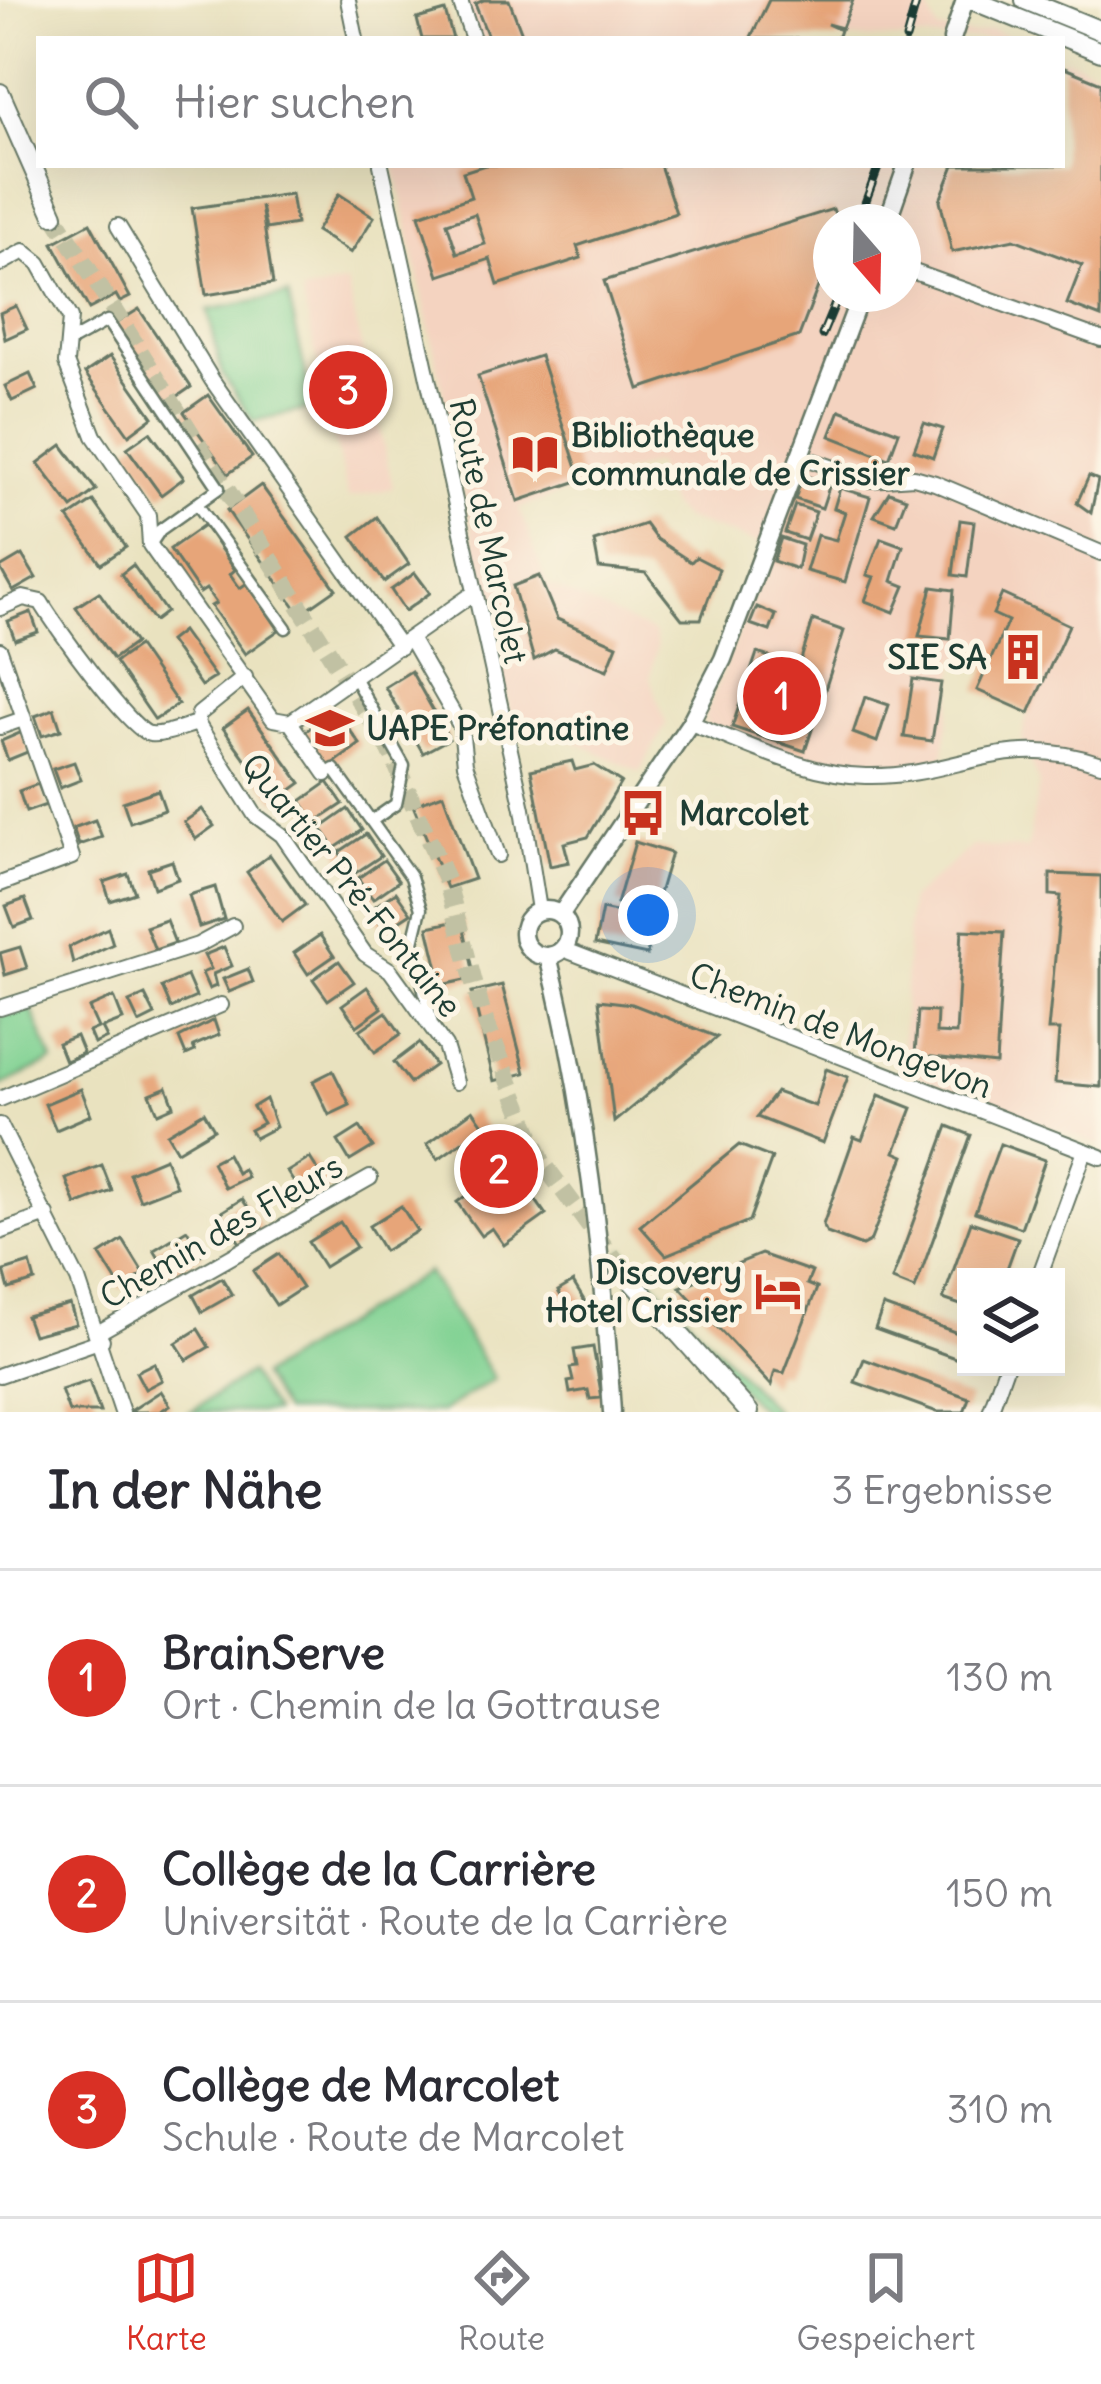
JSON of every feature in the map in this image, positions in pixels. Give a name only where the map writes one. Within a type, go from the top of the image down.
[{"type":"main road","points":[[969,0],[1060,36]]},
{"type":"main road","points":[[1025,0],[1101,31]]},
{"type":"main road","points":[[1065,38],[1101,52]]},
{"type":"main road","points":[[0,93],[54,215]]},
{"type":"main road","points":[[621,1269],[749,1412]]},
{"type":"street","points":[[348,0],[355,36]]},
{"type":"street","points":[[953,36],[969,0]]},
{"type":"street","points":[[461,4],[472,36]]},
{"type":"street","name":"Route de Marcolet","points":[[382,168],[539,910]]},
{"type":"street","points":[[894,204],[907,168]]},
{"type":"street","points":[[118,226],[212,380],[461,727],[465,764],[498,855]]},
{"type":"street","name":"Quartier Pré-Fontaine","points":[[0,264],[18,251],[32,255],[70,318],[66,363],[90,428],[148,514],[150,544],[273,718],[290,722],[326,774]]},
{"type":"street","points":[[921,274],[1101,339]]},
{"type":"street","points":[[561,914],[690,723],[722,659],[854,312]]},
{"type":"street","points":[[69,342],[107,321],[219,488],[150,544]]},
{"type":"street","points":[[799,457],[869,480],[914,477],[935,483],[1101,554]]},
{"type":"street","points":[[197,504],[286,628]]},
{"type":"street","name":"Quartier Pré-Fontaine","points":[[290,722],[475,593]]},
{"type":"street","points":[[0,608],[23,598],[40,602],[73,656],[100,679],[137,729],[151,735],[197,723],[199,714],[245,677]]},
{"type":"street","points":[[0,650],[72,857],[0,884]]},
{"type":"street","points":[[355,679],[404,766],[396,804],[373,820]]},
{"type":"street","points":[[0,727],[23,719]]},
{"type":"street","name":"Quartier Pré-Fontaine","points":[[197,723],[255,815],[282,835],[365,954],[390,970],[446,1046],[456,1082]]},
{"type":"street","points":[[690,723],[818,769],[854,776],[913,772],[1021,748],[1058,750],[1101,764]]},
{"type":"street","points":[[326,774],[334,769],[406,867],[421,909],[413,942],[432,1028]]},
{"type":"street","points":[[556,953],[534,953],[523,934],[527,919],[539,910],[561,914]]},
{"type":"street","points":[[561,914],[570,935],[556,953],[593,1177],[612,1412]]},
{"type":"street","points":[[0,1008],[178,952],[233,926]]},
{"type":"street","name":"Chemin de Mongevon","points":[[556,953],[1093,1154]]},
{"type":"street","points":[[0,1099],[220,1005]]},
{"type":"street","points":[[0,1125],[100,1336],[122,1412]]},
{"type":"street","points":[[1043,1268],[1093,1154]]},
{"type":"street","name":"Chemin des Fleurs","points":[[0,1375],[100,1336],[370,1178]]},
{"type":"street","points":[[0,1232],[46,1215]]},
{"type":"street","points":[[989,1412],[1003,1376]]},
{"type":"shaded area","points":[[454,0],[924,0],[938,30],[973,35],[992,30],[1007,36],[468,36]]},
{"type":"shaded area","points":[[1065,58],[1101,72],[1101,1146],[901,1070],[909,900],[972,846],[1027,849],[1039,784],[1022,739],[1033,685],[958,656],[943,761],[876,771],[820,765],[707,726],[704,717],[773,548],[684,519],[670,506],[655,463],[519,508],[547,584],[654,633],[657,646],[650,678],[666,724],[640,772],[510,711],[396,168],[1065,168]]},
{"type":"shaded area","points":[[347,283],[393,488],[348,498],[302,293]]},
{"type":"green space","points":[[288,295],[313,408],[253,421],[222,374],[208,310]]},
{"type":"green space","points":[[29,1004],[53,1061],[0,1086],[0,1015]]},
{"type":"green space","points":[[624,1249],[776,1412],[763,1412],[653,1297],[651,1285],[621,1253]]},
{"type":"green space","points":[[427,1272],[494,1379],[441,1412],[283,1412],[261,1376]]},
{"type":"green space","points":[[249,1373],[274,1412],[190,1412]]},
{"type":"building","points":[[509,0],[523,36],[488,36],[475,4]]},
{"type":"building","points":[[769,0],[853,0],[842,28],[827,24],[840,30],[838,36],[751,36]]},
{"type":"building","points":[[445,11],[452,36],[421,36],[417,19]]},
{"type":"building","points":[[1065,68],[1101,83],[1101,317],[1067,304],[1082,265],[1014,239],[952,252],[940,200],[953,168],[1065,168]]},
{"type":"building","points":[[476,168],[661,168],[676,213],[577,246],[581,258],[498,285],[490,259],[439,276],[419,215],[471,197],[463,172]],"holes":[[[475,214],[485,244],[457,253],[447,223]]]},
{"type":"building","points":[[291,194],[296,224],[266,229],[261,206],[273,284],[206,295],[192,208]]},
{"type":"building","points":[[339,194],[374,217],[351,253],[316,231]]},
{"type":"building","points":[[813,215],[813,300],[799,336],[639,389],[604,281]]},
{"type":"building","points":[[90,223],[130,297],[120,302],[116,295],[89,309],[53,243]]},
{"type":"building","points":[[16,306],[27,329],[5,339],[0,313]]},
{"type":"building","points":[[139,309],[191,387],[168,403],[115,324]]},
{"type":"building","points":[[110,356],[153,417],[129,435],[85,373]]},
{"type":"building","points":[[540,356],[581,480],[518,501],[478,376]]},
{"type":"building","points":[[30,374],[37,389],[12,401],[5,386]]},
{"type":"building","points":[[208,395],[252,457],[228,474],[184,412]]},
{"type":"building","points":[[840,410],[899,432],[889,459],[830,436]]},
{"type":"building","points":[[924,423],[943,429],[933,457],[914,450]]},
{"type":"building","points":[[150,432],[184,478],[161,495],[127,448]]},
{"type":"building","points":[[62,445],[96,490],[72,508],[38,463]]},
{"type":"building","points":[[803,475],[830,484],[822,508],[795,499]]},
{"type":"building","points":[[1089,476],[1098,480],[1091,513],[1077,503]]},
{"type":"building","points":[[261,485],[336,589],[300,614],[227,510]]},
{"type":"building","points":[[840,488],[870,497],[845,582],[806,571],[817,535],[836,540],[845,512],[834,508]]},
{"type":"building","points":[[889,492],[906,498],[896,524],[874,516]]},
{"type":"building","points":[[93,501],[126,547],[101,564],[68,518]]},
{"type":"building","points":[[795,505],[816,512],[806,540],[785,533]]},
{"type":"building","points":[[377,517],[409,564],[384,582],[352,536]]},
{"type":"building","points":[[960,520],[974,522],[967,577],[953,575]]},
{"type":"building","points":[[645,524],[656,539],[691,562],[696,557],[719,569],[701,619],[682,619],[646,573],[599,568],[594,541]]},
{"type":"building","points":[[204,525],[235,570],[230,574],[240,588],[247,583],[279,630],[245,654],[211,606],[216,603],[206,589],[200,593],[170,549]]},
{"type":"building","points":[[781,538],[802,545],[797,569],[773,561]]},
{"type":"building","points":[[881,538],[903,546],[892,581],[905,586],[894,612],[865,601],[874,577],[867,575]]},
{"type":"building","points":[[22,555],[36,578],[13,591],[0,568]]},
{"type":"building","points":[[133,565],[166,612],[154,621],[121,574]]},
{"type":"building","points":[[415,573],[430,593],[405,611],[391,590]]},
{"type":"building","points":[[539,576],[557,619],[617,645],[607,670],[555,649],[534,660],[513,586]]},
{"type":"building","points":[[932,587],[954,590],[950,639],[919,636]]},
{"type":"building","points":[[99,592],[135,643],[113,659],[76,607]]},
{"type":"building","name":"SIE SA","points":[[1002,594],[1069,625],[1029,713],[977,690],[1008,621],[993,614]]},
{"type":"building","points":[[757,607],[776,615],[770,631],[750,624]]},
{"type":"building","points":[[31,612],[38,632],[15,640],[8,621]]},
{"type":"building","points":[[813,620],[844,631],[805,751],[732,727],[757,653],[799,666]]},
{"type":"building","points":[[182,631],[215,677],[201,686],[169,641]]},
{"type":"building","points":[[138,646],[178,704],[155,720],[115,662]]},
{"type":"building","points":[[411,671],[449,739],[423,753],[385,687]]},
{"type":"building","points":[[913,679],[941,683],[932,741],[904,737]]},
{"type":"building","points":[[865,697],[889,705],[877,742],[853,733]]},
{"type":"building","points":[[54,709],[61,730],[42,736],[35,716]]},
{"type":"building","points":[[248,710],[301,783],[276,801],[223,728]]},
{"type":"building","points":[[335,710],[360,744],[329,767],[303,733]]},
{"type":"building","points":[[22,732],[30,751],[8,760],[1,741]]},
{"type":"building","points":[[572,761],[575,770],[594,765],[621,782],[588,837],[564,843],[569,862],[550,866],[531,770]]},
{"type":"building","points":[[74,762],[81,780],[60,788],[53,769]]},
{"type":"building","points":[[328,782],[343,804],[316,822],[301,801]]},
{"type":"building","points":[[38,784],[46,805],[26,812],[19,791]]},
{"type":"building","points":[[158,790],[165,810],[130,822],[123,802]]},
{"type":"building","points":[[443,794],[474,879],[447,888],[413,805]]},
{"type":"building","points":[[202,809],[214,826],[196,839],[184,822]]},
{"type":"building","points":[[348,809],[362,830],[335,848],[321,828]]},
{"type":"building","points":[[95,820],[102,837],[79,845],[73,828]]},
{"type":"building","points":[[366,834],[381,856],[354,874],[339,852]]},
{"type":"building","points":[[635,842],[671,853],[653,914],[617,904]]},
{"type":"building","points":[[270,855],[305,905],[282,922],[247,872]]},
{"type":"building","points":[[384,860],[399,881],[373,899],[358,878]]},
{"type":"building","points":[[172,861],[178,879],[154,888],[148,869]]},
{"type":"building","points":[[128,874],[135,893],[110,901],[104,882]]},
{"type":"building","points":[[1050,874],[1101,876],[1101,1087],[1055,1083],[1059,1030],[1048,1030],[1061,896],[1050,895]]},
{"type":"building","points":[[215,887],[224,919],[199,927],[189,895]]},
{"type":"building","points":[[396,892],[411,913],[385,930],[371,909]]},
{"type":"building","points":[[25,899],[33,920],[14,927],[6,906]]},
{"type":"building","points":[[602,909],[654,921],[647,955],[595,944]]},
{"type":"building","points":[[166,920],[175,943],[155,950],[146,927]]},
{"type":"building","points":[[462,920],[475,978],[442,985],[428,927]]},
{"type":"building","points":[[108,928],[113,944],[73,963],[69,947]]},
{"type":"building","points":[[962,930],[1004,932],[996,1064],[915,1055],[918,1011],[937,1012],[936,1033],[956,1034]]},
{"type":"building","points":[[320,935],[334,956],[308,974],[294,953]]},
{"type":"building","points":[[20,947],[27,968],[5,975],[0,953]]},
{"type":"building","points":[[224,947],[232,966],[213,974],[216,986],[209,989],[202,973],[211,969],[204,955]]},
{"type":"building","points":[[339,961],[354,982],[328,1000],[313,979]]},
{"type":"building","points":[[248,969],[253,982],[229,992],[223,979]]},
{"type":"building","points":[[187,976],[196,997],[171,1008],[162,987]]},
{"type":"building","points":[[502,985],[525,1073],[494,1081],[472,992]]},
{"type":"building","points":[[367,987],[382,1008],[357,1026],[342,1005]]},
{"type":"building","points":[[145,995],[155,1015],[139,1023],[129,1002]]},
{"type":"building","points":[[114,997],[123,1020],[102,1028],[107,1038],[94,1044],[89,1032],[98,1028],[89,1008]]},
{"type":"building","points":[[599,1000],[632,1004],[717,1037],[614,1122]]},
{"type":"building","points":[[386,1012],[401,1034],[375,1052],[360,1030]]},
{"type":"building","points":[[214,1020],[219,1035],[193,1046],[195,1051],[186,1055],[179,1038]]},
{"type":"building","points":[[76,1036],[83,1053],[65,1061],[58,1043]]},
{"type":"building","points":[[419,1043],[435,1065],[410,1083],[394,1062]]},
{"type":"building","points":[[826,1069],[848,1077],[823,1143],[757,1117],[776,1092],[815,1106]]},
{"type":"building","points":[[333,1071],[350,1105],[329,1115],[313,1081]]},
{"type":"building","points":[[167,1087],[174,1106],[158,1113],[150,1094]]},
{"type":"building","points":[[81,1089],[91,1115],[56,1130],[45,1104]]},
{"type":"building","points":[[879,1095],[912,1108],[895,1152],[904,1156],[870,1242],[862,1246],[827,1233],[823,1225],[854,1137],[862,1140]]},
{"type":"building","points":[[266,1099],[276,1127],[255,1138],[250,1130],[263,1123],[253,1107]]},
{"type":"building","points":[[473,1110],[546,1215],[504,1245],[492,1228],[481,1236],[457,1202],[491,1178],[465,1140],[438,1159],[427,1144]]},
{"type":"building","points":[[204,1112],[214,1129],[177,1151],[167,1134]]},
{"type":"building","points":[[948,1126],[971,1135],[915,1289],[892,1280]]},
{"type":"building","points":[[360,1127],[373,1147],[350,1161],[338,1141]]},
{"type":"building","points":[[1000,1144],[1045,1160],[1021,1228],[975,1212]]},
{"type":"building","points":[[739,1145],[772,1158],[749,1221],[666,1255],[640,1226]]},
{"type":"building","points":[[227,1154],[237,1173],[243,1169],[247,1177],[225,1188],[212,1162]]},
{"type":"building","points":[[165,1158],[176,1186],[140,1200],[129,1173]]},
{"type":"building","points":[[310,1158],[329,1188],[307,1202],[287,1172]]},
{"type":"building","points":[[102,1165],[112,1191],[76,1205],[66,1179]]},
{"type":"building","points":[[242,1199],[262,1228],[240,1243],[220,1213]]},
{"type":"building","points":[[401,1206],[417,1231],[384,1251],[369,1226]]},
{"type":"building","points":[[340,1222],[356,1247],[324,1267],[308,1242]]},
{"type":"building","points":[[971,1222],[1018,1238],[1007,1268],[957,1268],[957,1304],[943,1299]]},
{"type":"building","points":[[187,1230],[202,1254],[169,1275],[154,1250]]},
{"type":"building","points":[[123,1240],[144,1274],[121,1289],[100,1255]]},
{"type":"building","points":[[279,1254],[302,1288],[276,1305],[253,1271]]},
{"type":"building","points":[[761,1254],[812,1272],[807,1284],[817,1288],[784,1373],[775,1371],[771,1385],[680,1287]]},
{"type":"building","points":[[30,1263],[35,1281],[9,1289],[4,1271]]},
{"type":"building","points":[[222,1278],[232,1295],[202,1312],[193,1295]]},
{"type":"building","points":[[573,1282],[590,1310],[575,1319],[558,1291]]},
{"type":"building","points":[[70,1304],[76,1324],[33,1335],[26,1316]]},
{"type":"building","points":[[883,1306],[957,1333],[957,1359],[875,1329]]},
{"type":"building","points":[[198,1329],[209,1347],[187,1360],[176,1343]]},
{"type":"building","points":[[593,1347],[602,1398],[590,1399],[588,1390],[570,1393],[568,1382],[573,1381],[570,1368],[577,1367],[574,1350]]},
{"type":"building","points":[[864,1359],[969,1398],[964,1412],[937,1412],[855,1382]]},
{"type":"building","points":[[154,1363],[162,1380],[145,1389],[136,1372]]},
{"type":"building","points":[[89,1381],[100,1412],[69,1412],[61,1390]]},
{"type":"building","points":[[161,1391],[170,1405],[159,1412],[129,1412]]},
{"type":"tunnel","points":[[54,215],[389,748],[447,882],[482,1013],[542,1162],[621,1269]]},
{"type":"railway","points":[[907,36],[917,0]]},
{"type":"railway","points":[[865,204],[878,168]]},
{"type":"railway","points":[[822,335],[832,312]]},
{"type":"place","name":"Collège de Marcolet","points":[[348,390]]},
{"type":"place","name":"Bibliothèque communale de Crissier","points":[[535,454]]},
{"type":"place","name":"SIE SA","points":[[1023,657]]},
{"type":"place","name":"BrainServe","points":[[782,696]]},
{"type":"place","name":"UAPE Préfonatine","points":[[330,728]]},
{"type":"place","name":"Marcolet","points":[[643,813]]},
{"type":"place","name":"Collège de la Carrière","points":[[499,1169]]},
{"type":"place","name":"Discovery Hotel Crissier","points":[[778,1291]]}]
